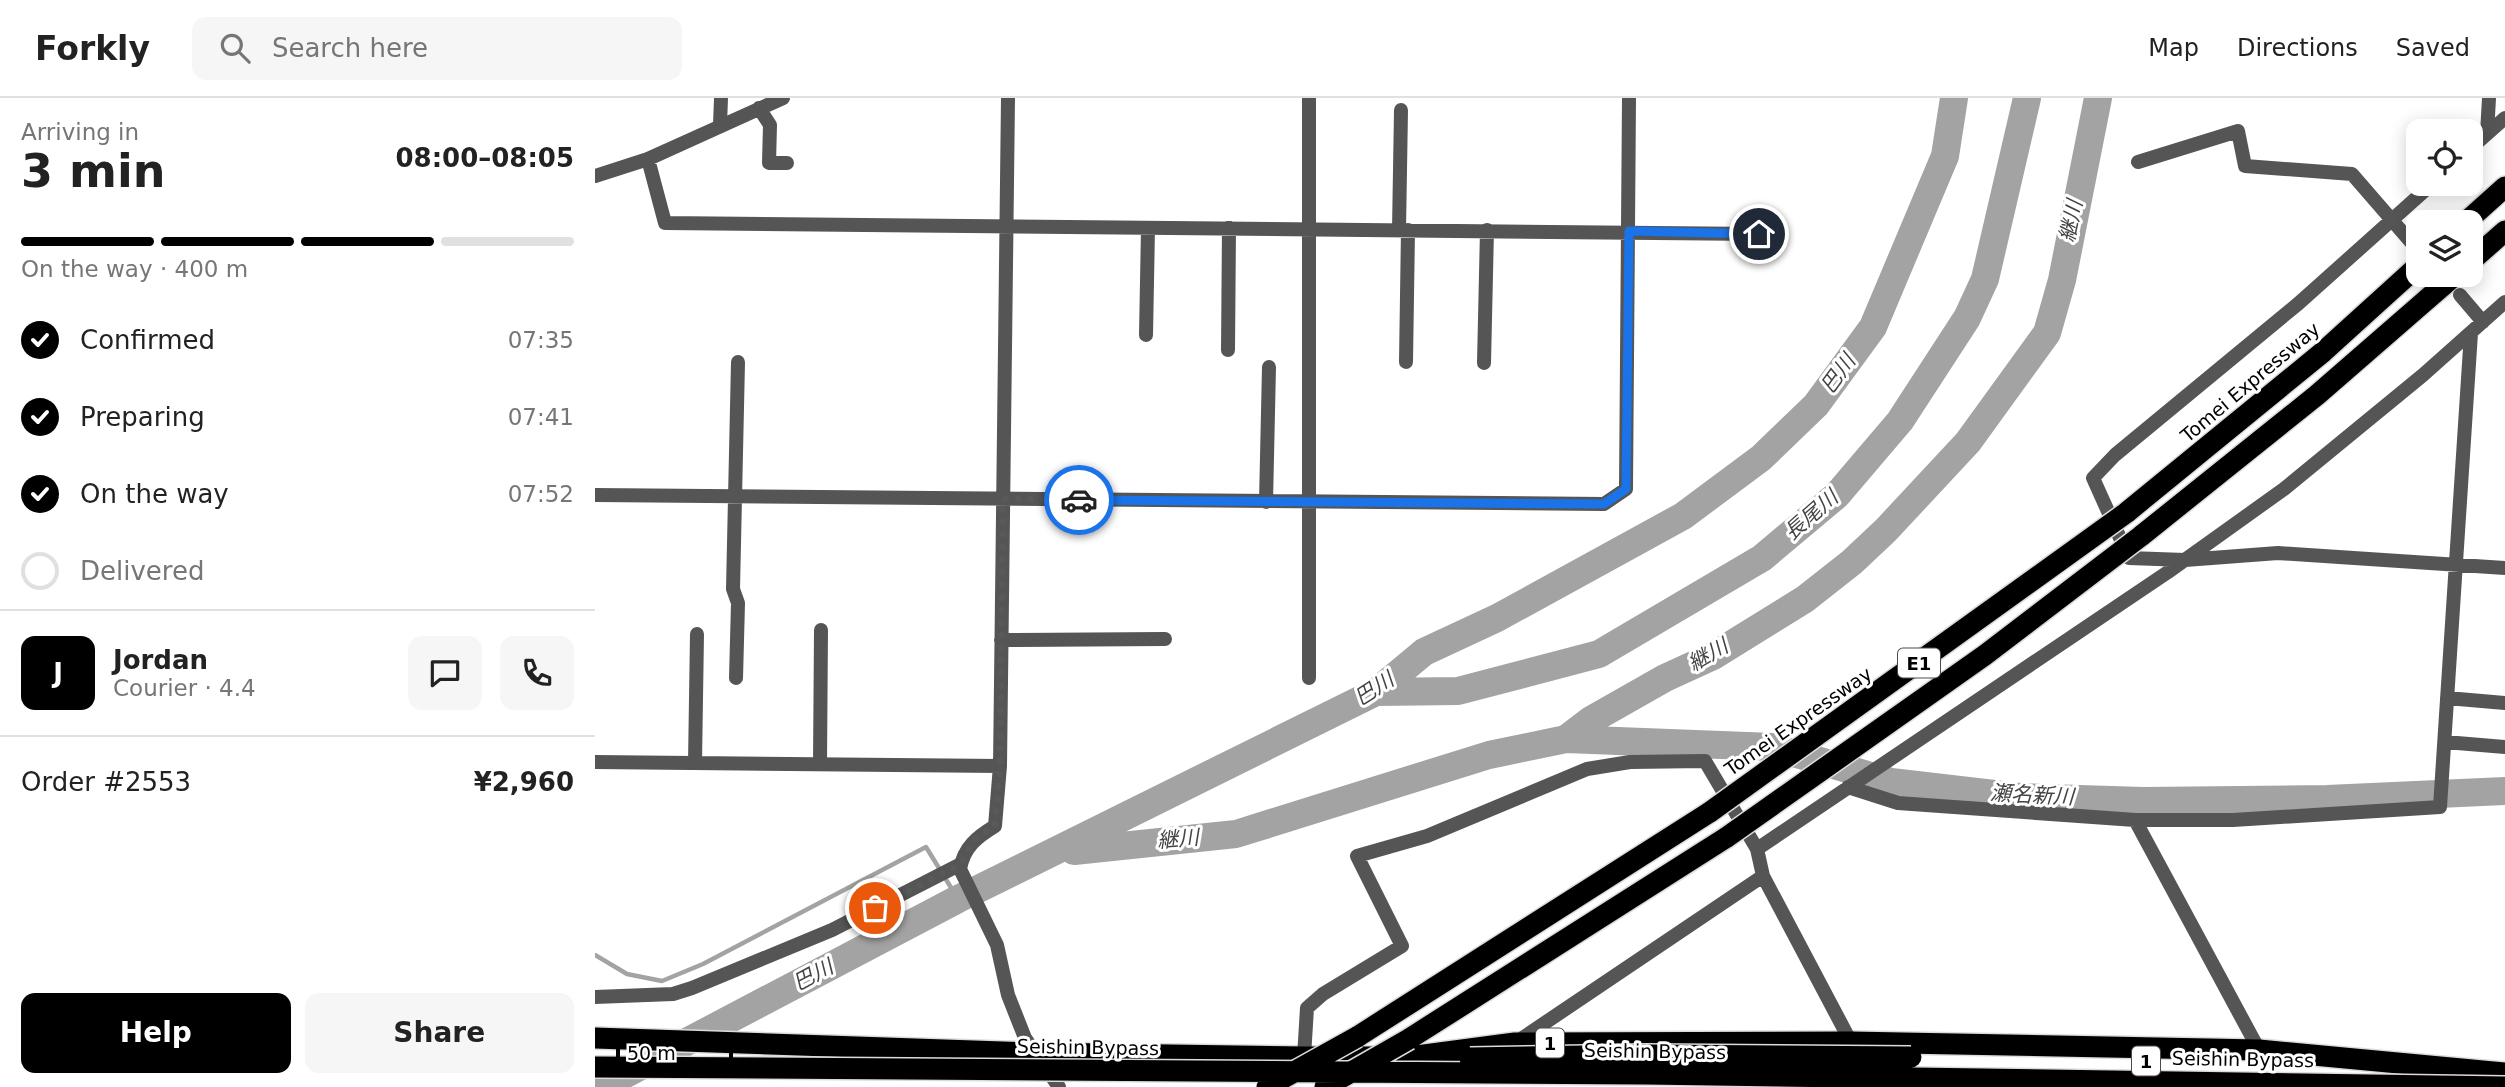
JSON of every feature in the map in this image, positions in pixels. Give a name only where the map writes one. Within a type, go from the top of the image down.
[{"type":"highway","points":[[2479,210],[2505,187]]},
{"type":"highway","points":[[2483,250],[2505,231]]},
{"type":"highway","name":"Tomei Expressway","points":[[1274,1079],[1357,1037],[1710,812],[2126,513],[2323,352],[2406,269]]},
{"type":"highway","name":"E1","points":[[1325,1087],[1409,1048],[1727,837],[1985,655],[2141,536],[2454,287]]},
{"type":"highway","name":"1","points":[[595,1038],[1035,1053],[1304,1057],[1515,1043],[1851,1042],[2259,1050],[2505,1073]]},
{"type":"highway","name":"1","points":[[1274,1079],[1448,1059],[1646,1055],[2346,1065],[2380,1062]]},
{"type":"highway","name":"Seishin Bypass","points":[[595,1067],[1274,1079],[2266,1081],[2505,1087]]},
{"type":"street","points":[[720,125],[721,98]]},
{"type":"street","points":[[595,176],[648,159],[783,98]]},
{"type":"street","points":[[595,997],[673,994],[832,930],[960,867],[975,839],[995,826],[1000,766],[1004,227],[1008,98]]},
{"type":"street","points":[[1309,98],[1309,678]]},
{"type":"street","points":[[595,495],[1604,504],[1626,489],[1629,98]]},
{"type":"street","points":[[2487,134],[2489,98]]},
{"type":"street","points":[[759,108],[770,125],[769,163],[787,163]]},
{"type":"street","points":[[1401,110],[1406,362]]},
{"type":"street","points":[[2483,138],[2505,118]]},
{"type":"street","points":[[2138,162],[2238,131],[2245,166],[2351,174],[2406,240]]},
{"type":"street","points":[[648,159],[666,223],[1759,234]]},
{"type":"street","points":[[2419,196],[2299,303],[2115,455],[2093,478],[2129,558],[2185,560],[2278,553],[2505,568]]},
{"type":"street","points":[[1146,335],[1148,228]]},
{"type":"street","points":[[1228,350],[1229,229]]},
{"type":"street","points":[[1484,363],[1487,230]]},
{"type":"street","points":[[2458,287],[2483,322]]},
{"type":"street","points":[[1757,849],[2185,560],[2284,489],[2502,309]]},
{"type":"street","points":[[1848,786],[1899,803],[2135,820],[2233,820],[2440,807],[2471,333]]},
{"type":"street","points":[[736,678],[739,603],[733,589],[738,362]]},
{"type":"street","points":[[1266,502],[1269,367]]},
{"type":"street","points":[[820,764],[821,629]]},
{"type":"street","points":[[695,763],[697,634]]},
{"type":"street","points":[[1001,640],[1165,639]]},
{"type":"street","points":[[2447,698],[2505,703]]},
{"type":"street","points":[[2445,742],[2505,747]]},
{"type":"street","points":[[1304,1057],[1307,1008],[1323,994],[1402,946],[1357,856],[1427,836],[1587,769],[1630,762],[1705,761],[1757,849],[1763,876],[1875,1087]]},
{"type":"street","points":[[595,762],[1000,766]]},
{"type":"street","points":[[2135,820],[2259,1050]]},
{"type":"street","points":[[960,867],[995,940],[1008,995],[1025,1038],[1059,1087]]},
{"type":"street","points":[[1515,1043],[1763,876]]},
{"type":"street","points":[[1399,1087],[1409,1048]]},
{"type":"waterway","name":"長尾川","points":[[601,1087],[958,899],[1376,692],[1424,652],[1497,618],[1683,516],[1761,458],[1816,405],[1873,327],[1945,156],[1954,98]]},
{"type":"waterway","name":"長尾川","points":[[1376,692],[1458,691],[1599,654],[1762,558],[1837,495],[1900,421],[1967,318],[1985,279],[2027,98]]},
{"type":"waterway","name":"継川","points":[[1074,851],[1236,834],[1489,755],[1566,739],[1591,720],[1665,678],[1713,656],[1805,599],[1852,562],[1886,530],[1968,442],[2047,333],[2062,280],[2098,98]]},
{"type":"waterway","name":"瀬名新川","points":[[1566,739],[1773,747],[1891,782],[2020,797],[2143,801],[2327,799],[2505,791]]},
{"type":"waterway","points":[[595,955],[627,974],[662,981],[703,964],[926,847],[958,899]]},
{"type":"way so far","points":[[875,908],[961,864],[975,839],[995,826],[1000,766],[1003,499],[1079,500]]},
{"type":"route","points":[[1079,500],[1604,504],[1626,489],[1629,231],[1759,234]]},
{"type":"water label","name":"巴川","points":[[1838,374]]},
{"type":"water label","name":"巴川","points":[[1374,689]]},
{"type":"water label","name":"巴川","points":[[813,975]]}]
